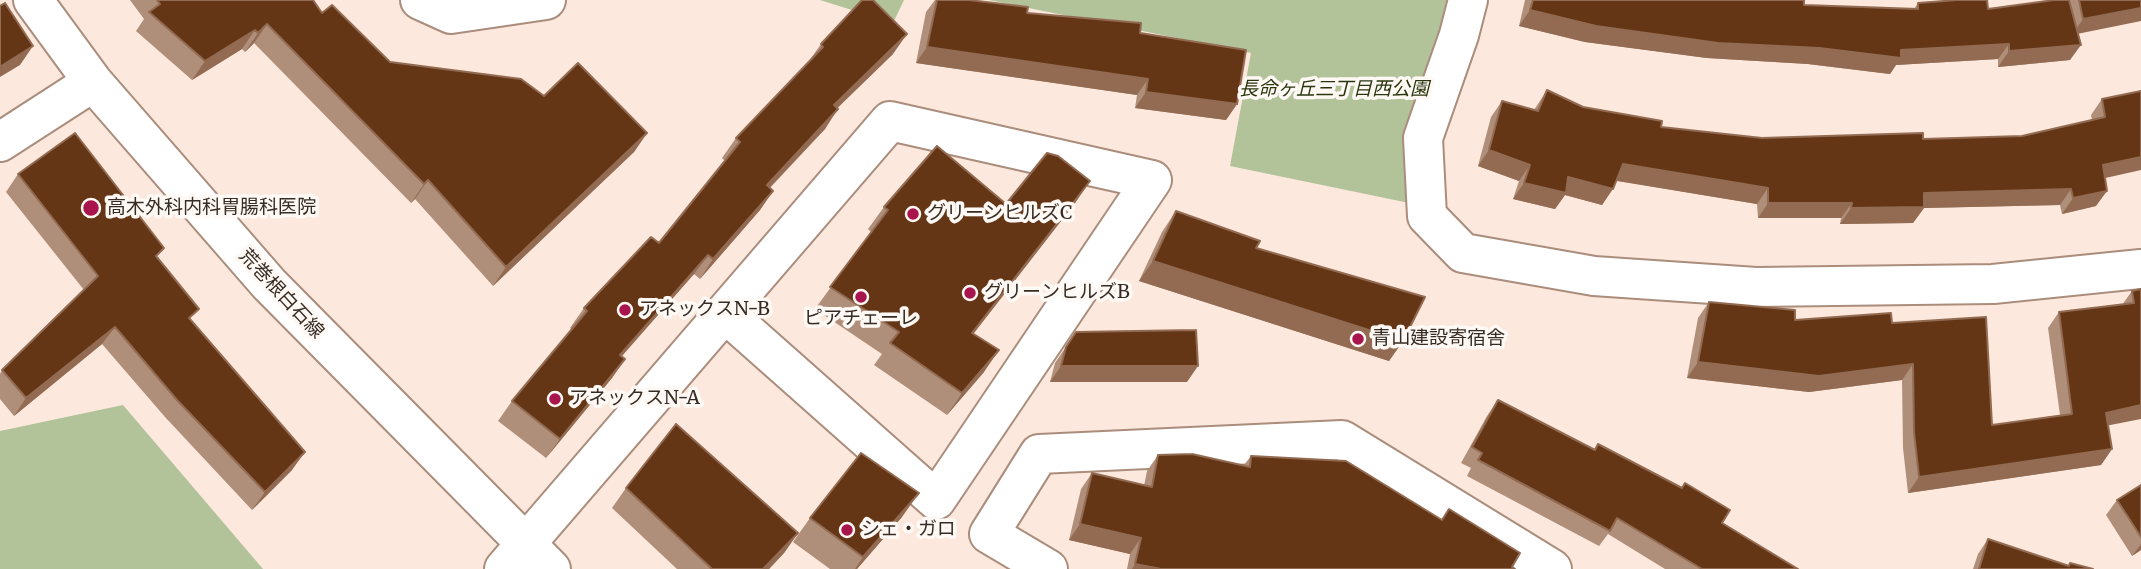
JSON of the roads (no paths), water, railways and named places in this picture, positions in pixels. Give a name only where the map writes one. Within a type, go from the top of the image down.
[{"type":"street","name":"荒巻根白石線","points":[[33,0],[93,82],[269,285],[526,561]]},
{"type":"street","points":[[420,0],[451,14],[547,0]]},
{"type":"street","points":[[1468,0],[1459,35],[1423,138],[1427,216],[1463,254],[1594,276],[1756,288],[1993,284],[2141,269]]},
{"type":"street","points":[[0,142],[93,82]]},
{"type":"street","points":[[526,561],[724,313],[890,121],[1152,180],[936,500],[724,313]]},
{"type":"street","points":[[1048,569],[989,534],[1039,454],[1342,440],[1552,569]]},
{"type":"place","name":"高木外科内科胃腸科医院","points":[[91,208]]},
{"type":"place","name":"グリーンヒルズC","points":[[913,214]]},
{"type":"place","name":"グリーンヒルズB","points":[[970,293]]},
{"type":"place","name":"ピアチェーレ","points":[[861,297]]},
{"type":"place","name":"アネックスN-B","points":[[625,310]]},
{"type":"place","name":"青山建設寄宿舎","points":[[1358,339]]},
{"type":"place","name":"アネックスN-A","points":[[555,399]]},
{"type":"place","name":"シェ・ガロ","points":[[847,530]]},
{"type":"park label","name":"長命ヶ丘三丁目西公園","points":[[1334,90]]}]
